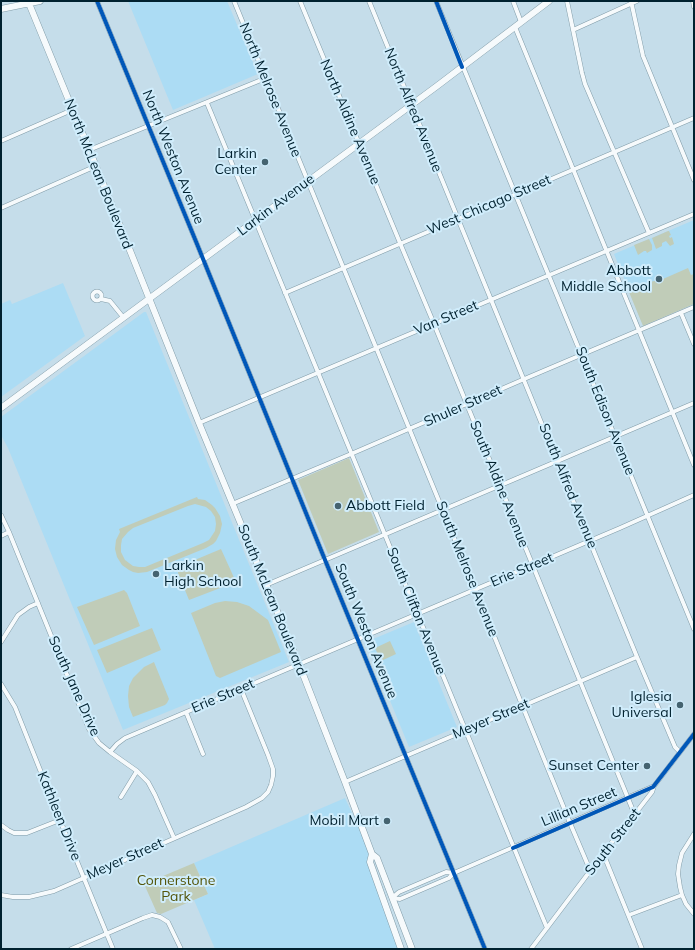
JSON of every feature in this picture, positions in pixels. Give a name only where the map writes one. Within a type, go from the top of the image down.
[{"type":"main road","points":[[1,9],[29,2],[40,1]]},
{"type":"main road","name":"Larkin Avenue","points":[[1,408],[549,1]]},
{"type":"main road","name":"North McLean Boulevard","points":[[29,2],[168,346]]},
{"type":"main road","name":"South McLean Boulevard","points":[[168,346],[299,664],[372,854],[377,858],[412,949]]},
{"type":"main road","name":"South McLean Boulevard","points":[[372,854],[370,862],[401,949]]},
{"type":"street","name":"North Weston Avenue","points":[[97,1],[228,322]]},
{"type":"street","name":"North Melrose Avenue","points":[[234,1],[343,268]]},
{"type":"street","name":"North Aldine Avenue","points":[[300,1],[400,243]]},
{"type":"street","name":"North Alfred Avenue","points":[[369,1],[458,219]]},
{"type":"street","name":"South Edison Avenue","points":[[436,1],[694,629]]},
{"type":"street","points":[[513,1],[522,22]]},
{"type":"street","points":[[567,1],[584,78],[649,233]]},
{"type":"street","points":[[573,30],[631,2],[637,1]]},
{"type":"street","points":[[693,1],[694,7]]},
{"type":"street","points":[[631,2],[643,56],[694,180]]},
{"type":"street","points":[[515,27],[694,465]]},
{"type":"street","points":[[89,150],[266,78]]},
{"type":"street","name":"South Clifton Avenue","points":[[207,103],[546,928]]},
{"type":"street","points":[[1,142],[72,110]]},
{"type":"street","name":"West Chicago Street","points":[[285,293],[694,118]]},
{"type":"street","points":[[1,208],[96,166]]},
{"type":"street","name":"Van Street","points":[[199,423],[694,214]]},
{"type":"street","name":"South Alfred Avenue","points":[[458,219],[637,657],[675,747],[680,752]]},
{"type":"street","name":"South Aldine Avenue","points":[[400,243],[634,813]]},
{"type":"street","name":"South Melrose Avenue","points":[[343,268],[590,870]]},
{"type":"street","points":[[101,299],[110,301],[123,318]]},
{"type":"street","name":"Shuler Street","points":[[232,504],[694,307]]},
{"type":"street","points":[[681,313],[694,344]]},
{"type":"street","name":"South Weston Avenue","points":[[228,322],[485,949]]},
{"type":"street","points":[[266,585],[694,403]]},
{"type":"street","name":"Erie Street","points":[[110,752],[125,738],[694,495]]},
{"type":"street","name":"South Jane Drive","points":[[1,515],[89,729],[99,742],[110,752],[137,771],[148,782],[174,838]]},
{"type":"street","points":[[1,536],[9,532]]},
{"type":"street","points":[[1,642],[18,616],[29,607],[38,603]]},
{"type":"street","name":"Meyer Street","points":[[345,782],[637,657]]},
{"type":"street","name":"Kathleen Drive","points":[[1,684],[15,707],[113,949]]},
{"type":"street","name":"Meyer Street","points":[[1,895],[22,898],[54,891],[246,807],[262,798],[271,786],[273,776],[272,769],[268,755],[241,689]]},
{"type":"street","points":[[186,712],[203,754]]},
{"type":"street","name":"South Street","points":[[531,949],[603,853],[652,792],[654,786],[694,734]]},
{"type":"street","points":[[121,797],[137,771]]},
{"type":"street","name":"Lillian Street","points":[[392,898],[399,892],[446,872],[454,872],[513,848],[654,786]]},
{"type":"street","points":[[1,826],[14,833],[26,833],[60,820]]},
{"type":"street","points":[[694,834],[683,851],[678,876],[682,895],[686,904],[694,914]]},
{"type":"street","points":[[603,853],[642,949]]},
{"type":"street","points":[[629,915],[682,895]]},
{"type":"street","points":[[71,949],[152,915],[166,920],[170,925],[181,949]]},
{"type":"shaded area","points":[[128,1],[227,1],[258,74],[173,110]]},
{"type":"shaded area","name":"Abbott Middle School","points":[[694,220],[694,304],[643,325],[614,254]]},
{"type":"shaded area","points":[[63,283],[85,336],[1,397],[1,304],[10,300],[12,304]]},
{"type":"shaded area","name":"Larkin High School","points":[[146,312],[289,662],[123,730],[8,448],[1,435],[1,417]]},
{"type":"shaded area","points":[[414,622],[457,727],[409,747],[366,642]]},
{"type":"shaded area","points":[[345,798],[371,854],[369,862],[400,949],[215,949],[194,900],[208,894],[194,863]]},
{"type":"green space","points":[[668,231],[674,244],[670,246],[666,241],[662,243],[662,246],[656,249],[652,238]]},
{"type":"green space","points":[[649,239],[652,245],[652,250],[647,253],[644,251],[638,255],[634,245]]},
{"type":"green space","points":[[688,268],[691,275],[694,274],[694,304],[643,326],[629,292],[650,284],[650,282],[663,279]]},
{"type":"green space","name":"Abbott Field","points":[[349,458],[379,532],[328,554],[298,480]]},
{"type":"green space","points":[[197,497],[198,499],[205,500],[215,508],[220,516],[222,524],[220,533],[213,544],[147,572],[138,573],[129,570],[122,565],[117,557],[115,549],[116,540],[120,532],[119,529]],"holes":[[[195,504],[206,507],[215,517],[216,524],[215,531],[209,540],[145,567],[133,566],[125,560],[121,552],[122,539],[133,528],[188,506]]]},
{"type":"green space","points":[[221,549],[236,582],[189,600],[178,573],[178,567]]},
{"type":"green space","points":[[124,590],[127,593],[140,626],[94,645],[77,607]]},
{"type":"green space","points":[[225,601],[237,602],[249,606],[268,620],[281,652],[220,678],[216,676],[191,613],[215,603]]},
{"type":"green space","points":[[152,628],[161,650],[107,673],[97,650]]},
{"type":"green space","points":[[390,641],[396,654],[381,661],[375,648]]},
{"type":"green space","points":[[154,662],[169,699],[165,705],[133,717],[129,707],[129,686],[133,678],[144,667]]},
{"type":"green space","name":"Cornerstone Park","points":[[194,863],[208,894],[161,914],[157,913],[144,884]]},
{"type":"cycle path","points":[[97,1],[485,949]]},
{"type":"cycle path","points":[[436,1],[462,67]]},
{"type":"cycle path","points":[[513,848],[653,787],[694,734]]},
{"type":"place","name":"Larkin Center","points":[[265,162]]},
{"type":"place","name":"Abbott Middle School","points":[[659,279]]},
{"type":"place","name":"Abbott Field","points":[[338,506]]},
{"type":"place","name":"Larkin High School","points":[[156,574]]},
{"type":"place","name":"Iglesia Universal","points":[[680,705]]},
{"type":"place","name":"Sunset Center","points":[[647,766]]},
{"type":"place","name":"Mobil Mart","points":[[387,821]]}]
